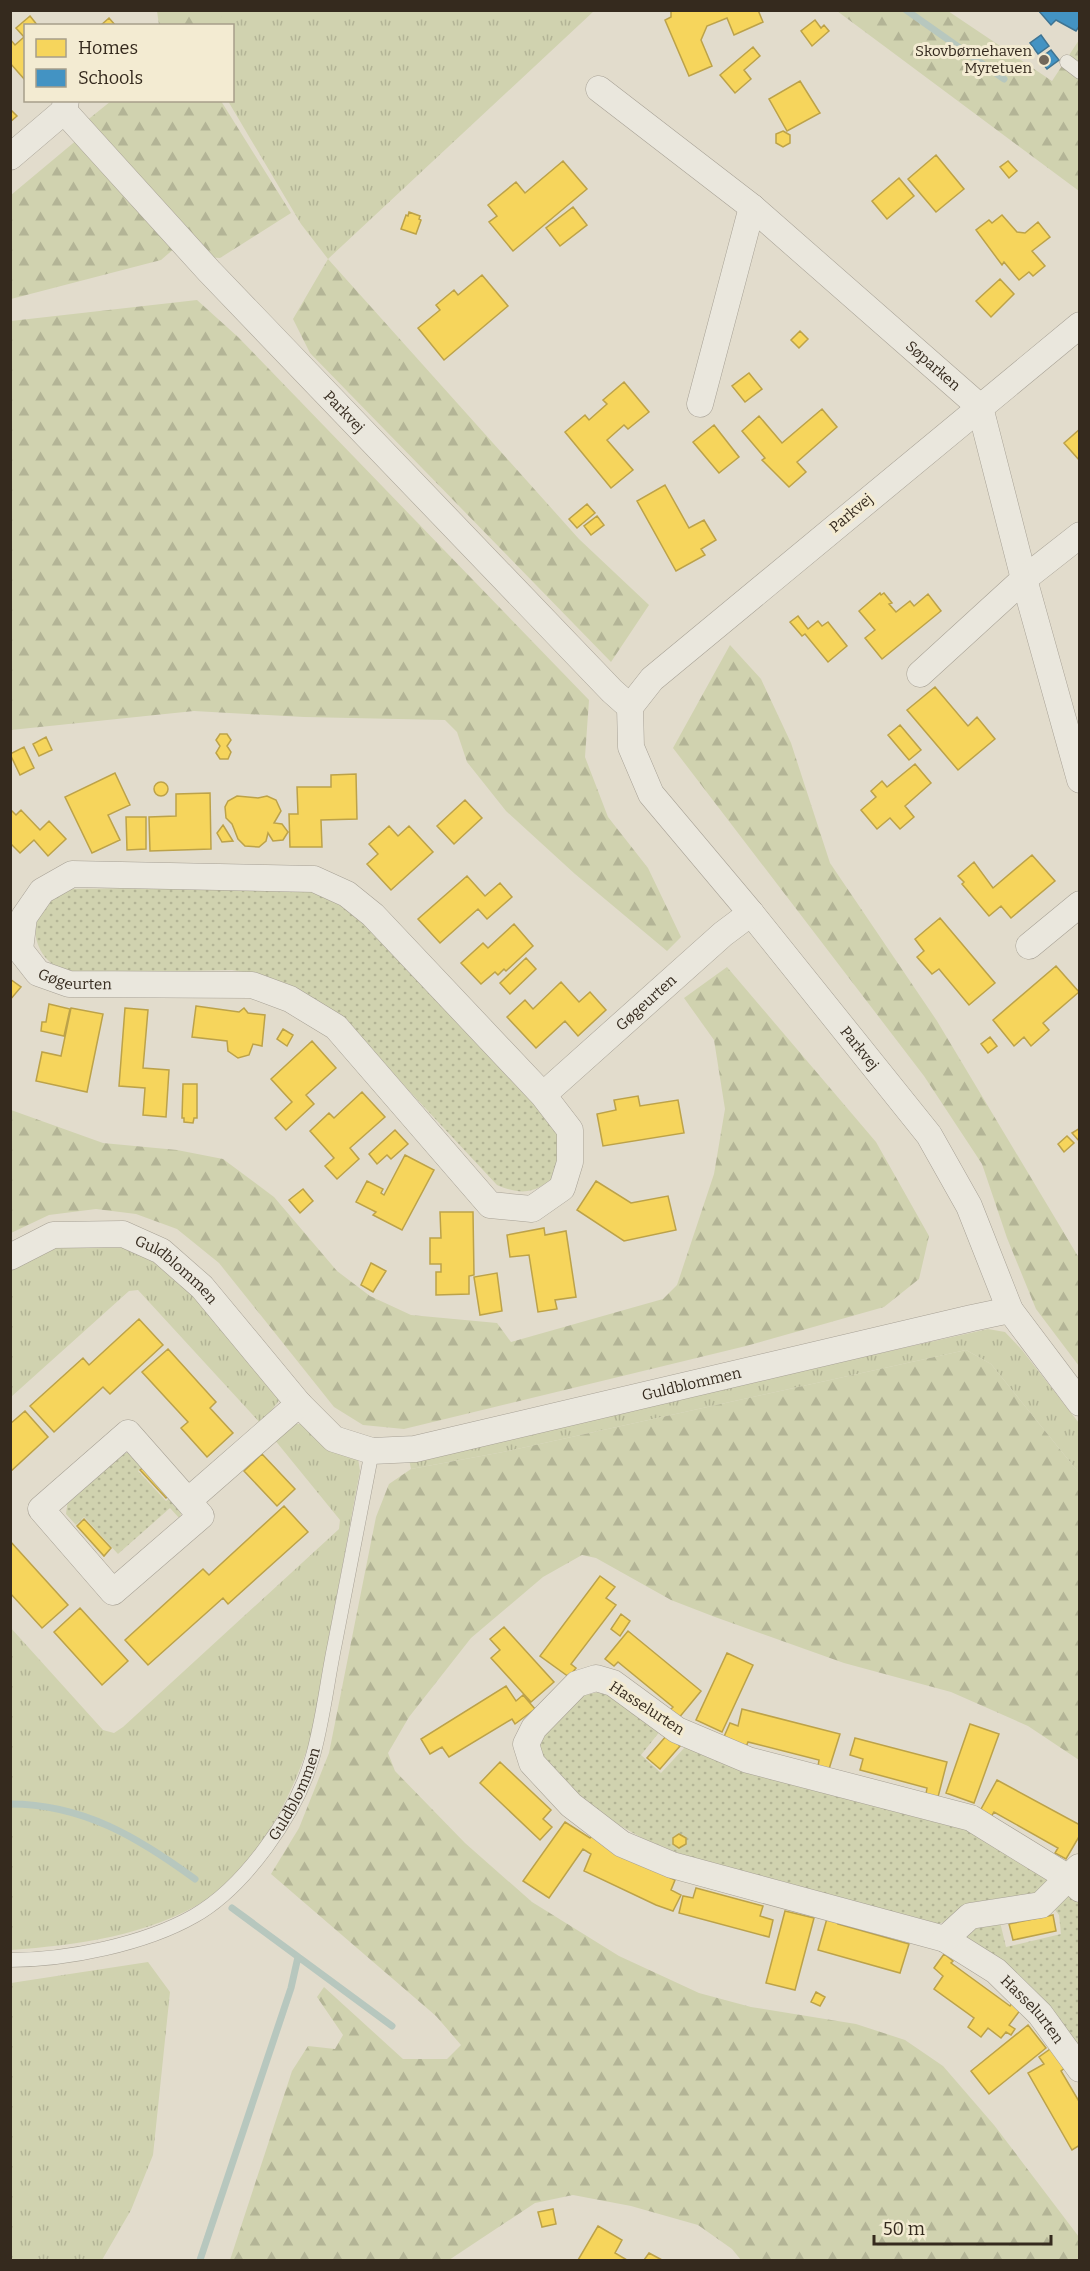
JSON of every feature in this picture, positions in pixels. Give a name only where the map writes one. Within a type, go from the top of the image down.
[{"type":"street","name":"Søparken","points":[[599,89],[752,207],[980,407]]},
{"type":"street","name":"Parkvej","points":[[10,157],[65,106],[209,271],[603,683],[630,707]]},
{"type":"street","points":[[700,404],[752,207]]},
{"type":"street","name":"Parkvej","points":[[1080,326],[652,679],[630,707],[631,747],[651,794],[751,913],[929,1135],[969,1206],[1010,1311],[1080,1403]]},
{"type":"street","points":[[980,407],[1024,579],[1080,780]]},
{"type":"street","points":[[920,674],[1024,579],[1080,535]]},
{"type":"street","name":"Gøgeurten","points":[[72,874],[314,879],[347,894],[374,915],[543,1095],[570,1130],[570,1162],[562,1188],[532,1209],[490,1205],[336,1027],[290,999],[252,984],[69,984],[38,973],[20,950],[24,917],[42,891],[72,874]]},
{"type":"street","points":[[1029,945],[1080,904]]},
{"type":"street","name":"Gøgeurten","points":[[543,1095],[723,934],[751,913]]},
{"type":"street","name":"Guldblommen","points":[[10,1257],[53,1235],[123,1234],[161,1251],[202,1287],[299,1404],[334,1439],[372,1451],[416,1449],[1010,1311]]},
{"type":"street","points":[[188,1501],[299,1404]]},
{"type":"street","points":[[128,1433],[188,1501],[201,1516],[114,1592],[41,1509],[128,1433]]},
{"type":"street","name":"Hasselurten","points":[[945,1939],[970,1916],[1041,1905],[1075,1877],[971,1818],[748,1760],[677,1730],[613,1683],[596,1678],[577,1684],[534,1728],[526,1744],[532,1763],[571,1805],[622,1844],[672,1865],[945,1939],[996,1971],[1011,1985],[1040,2014],[1080,2069]]},
{"type":"lane","points":[[1067,62],[1080,72]]},
{"type":"lane","name":"Guldblommen","points":[[10,1960],[41,1960],[159,1933],[196,1915],[225,1892],[264,1852],[291,1810],[312,1760],[372,1451]]},
{"type":"green space","points":[[157,10],[227,11],[215,24],[159,24]]},
{"type":"green space","points":[[227,10],[594,11],[328,259],[301,224],[229,102],[234,102],[234,24],[214,24]]},
{"type":"green space","points":[[837,11],[948,11],[1052,81],[1079,40],[1079,191]]},
{"type":"green space","points":[[110,102],[222,102],[291,213],[220,258],[207,257],[85,122]]},
{"type":"green space","points":[[78,139],[176,247],[161,260],[11,299],[11,195]]},
{"type":"green space","points":[[328,259],[579,539],[649,605],[611,662],[310,353],[293,319]]},
{"type":"green space","points":[[197,300],[238,337],[589,700],[585,757],[608,817],[648,868],[681,937],[667,951],[575,874],[506,811],[467,762],[457,732],[445,720],[304,717],[194,711],[11,730],[11,321]]},
{"type":"green space","points":[[730,645],[761,679],[791,743],[830,863],[937,1021],[1079,1258],[1079,1366],[1036,1309],[1007,1238],[982,1164],[924,1076],[673,748]]},
{"type":"green space","points":[[226,887],[312,891],[360,914],[526,1089],[562,1136],[560,1171],[545,1184],[531,1190],[516,1191],[497,1185],[341,1018],[320,1002],[292,987],[265,976],[232,970],[87,973],[70,970],[58,967],[46,959],[37,942],[35,933],[38,914],[51,897],[66,889]]},
{"type":"green space","points":[[727,967],[876,1142],[929,1236],[919,1279],[884,1307],[746,1346],[404,1429],[363,1425],[334,1407],[219,1263],[177,1229],[136,1214],[96,1209],[49,1215],[11,1233],[11,1110],[103,1143],[177,1150],[223,1159],[274,1197],[337,1271],[370,1296],[411,1315],[497,1323],[511,1342],[663,1299],[677,1285],[714,1174],[725,1109],[714,1040],[684,998]]},
{"type":"green space","points":[[65,1241],[126,1246],[161,1259],[281,1398],[261,1424],[138,1290],[129,1291],[11,1397],[11,1270],[46,1248]]},
{"type":"green space","points":[[988,1329],[1005,1332],[1022,1350],[1079,1423],[1079,1473],[991,1364],[966,1350],[503,1452],[411,1469],[409,1459]]},
{"type":"green space","points":[[966,1350],[991,1364],[1079,1473],[1079,1760],[1028,1726],[951,1692],[844,1663],[715,1617],[671,1600],[596,1558],[582,1555],[543,1577],[471,1638],[409,1717],[388,1753],[395,1771],[465,1843],[532,1902],[619,1956],[699,1993],[751,2007],[856,2024],[905,2040],[943,2066],[994,2125],[1079,2237],[1079,2260],[741,2260],[732,2249],[698,2225],[631,2206],[573,2195],[535,2203],[449,2260],[230,2260],[292,2071],[308,2046],[335,2049],[343,2035],[317,1997],[324,1987],[403,2059],[447,2059],[461,2045],[436,2016],[271,1874],[299,1828],[329,1753],[376,1517],[389,1484],[411,1469],[503,1452]]},
{"type":"green space","points":[[292,1424],[307,1424],[358,1458],[360,1471],[315,1721],[309,1744],[289,1795],[260,1845],[243,1867],[225,1886],[206,1900],[160,1922],[112,1937],[11,1950],[10,1627],[103,1730],[114,1733],[123,1727],[339,1529],[340,1520],[274,1439]]},
{"type":"green space","points":[[119,1453],[135,1453],[145,1464],[138,1471],[166,1501],[173,1495],[182,1507],[180,1519],[170,1508],[118,1554],[84,1517],[76,1525],[66,1514],[68,1499]]},
{"type":"green space","points":[[599,1692],[621,1701],[661,1730],[641,1755],[661,1773],[686,1746],[965,1827],[1050,1881],[1036,1896],[936,1925],[703,1863],[644,1839],[599,1814],[572,1794],[539,1752],[542,1734],[579,1696]]},
{"type":"green space","points":[[1076,1895],[1079,1898],[1079,2053],[963,1938],[963,1931],[984,1924],[1000,1922],[1006,1947],[1061,1934],[1059,1915],[1052,1906],[1066,1896]]},
{"type":"green space","points":[[148,1962],[170,1992],[153,2155],[131,2210],[102,2260],[11,2260],[11,1983]]},
{"type":"building: Homes","points":[[671,10],[758,10],[763,22],[734,35],[727,18],[707,26],[701,40],[712,66],[689,76],[665,20],[671,17]]},
{"type":"building: Homes","points":[[30,16],[36,24],[24,24],[24,37],[16,28]]},
{"type":"building: Homes","points":[[109,18],[114,24],[102,24]]},
{"type":"building: Homes","points":[[815,20],[821,28],[824,25],[829,31],[812,46],[801,31]]},
{"type":"building: Homes","points":[[24,37],[24,79],[10,63],[10,39],[15,45]]},
{"type":"building: Homes","points":[[753,47],[760,56],[744,70],[751,79],[735,93],[720,75]]},
{"type":"building: Homes","points":[[800,81],[820,113],[787,131],[769,99]]},
{"type":"building: Homes","points":[[10,109],[17,116],[10,122]]},
{"type":"building: Homes","points":[[783,131],[790,135],[790,143],[783,147],[776,143],[776,134]]},
{"type":"building: Homes","points":[[936,155],[964,189],[936,212],[908,179]]},
{"type":"building: Homes","points":[[563,161],[587,189],[513,251],[489,222],[497,216],[488,205],[516,182],[525,193]]},
{"type":"building: Homes","points":[[1008,161],[1017,171],[1009,178],[1000,167]]},
{"type":"building: Homes","points":[[899,178],[914,196],[887,219],[872,201]]},
{"type":"building: Homes","points":[[573,207],[587,225],[560,246],[546,228]]},
{"type":"building: Homes","points":[[409,212],[420,216],[421,220],[416,234],[401,229]]},
{"type":"building: Homes","points":[[1002,215],[1017,232],[1025,233],[1038,222],[1050,237],[1032,251],[1045,266],[1033,276],[1029,272],[1019,280],[1004,262],[1002,265],[976,230],[989,220],[992,223]]},
{"type":"building: Homes","points":[[482,275],[508,306],[444,360],[418,328],[440,310],[436,305],[454,290],[458,295]]},
{"type":"building: Homes","points":[[1000,279],[1014,294],[991,317],[976,301]]},
{"type":"building: Homes","points":[[800,331],[808,339],[799,348],[791,340]]},
{"type":"building: Homes","points":[[749,373],[762,389],[745,402],[732,386]]},
{"type":"building: Homes","points":[[624,382],[649,412],[628,429],[624,425],[607,440],[633,470],[611,488],[565,432],[585,415],[589,420],[607,404],[603,400]]},
{"type":"building: Homes","points":[[822,409],[837,427],[797,462],[806,472],[789,487],[762,460],[765,458],[742,431],[759,416],[782,443]]},
{"type":"building: Homes","points":[[714,425],[739,457],[719,473],[693,442]]},
{"type":"building: Homes","points":[[1080,429],[1080,461],[1064,443]]},
{"type":"building: Homes","points":[[665,485],[689,528],[704,520],[716,540],[701,549],[705,555],[676,571],[637,501]]},
{"type":"building: Homes","points":[[587,504],[595,513],[577,528],[569,519]]},
{"type":"building: Homes","points":[[597,516],[604,525],[591,535],[584,526]]},
{"type":"building: Homes","points":[[880,593],[881,595],[884,593],[896,612],[910,601],[914,606],[928,594],[941,611],[882,659],[865,638],[875,630],[859,611]]},
{"type":"building: Homes","points":[[798,616],[808,629],[818,621],[822,626],[828,622],[847,646],[828,662],[805,634],[802,636],[790,622]]},
{"type":"building: Homes","points":[[935,687],[968,726],[977,717],[995,739],[958,770],[907,710]]},
{"type":"building: Homes","points":[[900,725],[921,750],[909,760],[888,735]]},
{"type":"building: Homes","points":[[220,734],[227,734],[231,740],[227,746],[231,752],[228,759],[220,759],[216,753],[220,746],[216,740]]},
{"type":"building: Homes","points":[[46,737],[52,750],[39,756],[33,744]]},
{"type":"building: Homes","points":[[24,747],[34,768],[20,775],[10,754]]},
{"type":"building: Homes","points":[[915,764],[931,783],[905,806],[914,817],[900,829],[890,818],[877,829],[861,810],[876,797],[871,791],[882,781],[887,787]]},
{"type":"building: Homes","points":[[115,773],[130,805],[108,815],[120,840],[92,853],[65,797]]},
{"type":"building: Homes","points":[[356,774],[357,819],[321,820],[322,847],[290,847],[289,814],[298,814],[297,787],[331,787],[331,775]]},
{"type":"building: Homes","points":[[161,782],[166,784],[168,789],[166,794],[161,796],[156,794],[154,789],[156,784]]},
{"type":"building: Homes","points":[[210,793],[211,849],[150,851],[149,817],[176,816],[176,794]]},
{"type":"building: Homes","points":[[237,796],[258,798],[267,796],[276,800],[281,811],[274,823],[282,824],[288,832],[283,840],[273,841],[268,833],[266,841],[259,847],[245,846],[238,839],[232,824],[226,818],[225,807],[228,801]]},
{"type":"building: Homes","points":[[465,800],[482,818],[454,844],[437,826]]},
{"type":"building: Homes","points":[[10,809],[16,815],[21,810],[40,830],[49,821],[66,839],[48,856],[34,840],[20,853],[10,843]]},
{"type":"building: Homes","points":[[126,817],[146,817],[146,849],[127,850]]},
{"type":"building: Homes","points":[[223,825],[233,841],[222,842],[217,833]]},
{"type":"building: Homes","points":[[389,826],[398,836],[409,826],[433,852],[391,890],[367,864],[378,854],[369,844]]},
{"type":"building: Homes","points":[[1032,855],[1055,881],[1011,918],[1001,906],[989,916],[958,876],[974,862],[993,888]]},
{"type":"building: Homes","points":[[467,876],[485,896],[500,883],[512,897],[487,919],[478,909],[440,943],[418,919]]},
{"type":"building: Homes","points":[[940,918],[995,983],[969,1005],[939,969],[932,974],[917,957],[924,951],[915,939]]},
{"type":"building: Homes","points":[[514,924],[533,946],[506,971],[504,969],[498,975],[495,972],[481,984],[461,963],[483,943],[488,948]]},
{"type":"building: Homes","points":[[526,958],[536,969],[510,994],[500,983]]},
{"type":"building: Homes","points":[[1056,966],[1079,992],[1043,1023],[1049,1030],[1031,1046],[1024,1037],[1014,1046],[993,1020]]},
{"type":"building: Homes","points":[[10,979],[21,987],[10,1000]]},
{"type":"building: Homes","points":[[561,982],[579,1002],[590,992],[606,1010],[578,1036],[565,1021],[536,1048],[507,1017],[525,1000],[533,1009]]},
{"type":"building: Homes","points":[[49,1004],[70,1009],[64,1036],[41,1031],[42,1022],[46,1022]]},
{"type":"building: Homes","points":[[196,1006],[239,1012],[244,1008],[248,1013],[265,1015],[262,1046],[253,1044],[249,1055],[238,1058],[228,1051],[227,1041],[192,1037]]},
{"type":"building: Homes","points":[[71,1008],[103,1014],[87,1092],[36,1081],[42,1052],[61,1056]]},
{"type":"building: Homes","points":[[125,1008],[148,1010],[143,1068],[169,1070],[166,1117],[143,1115],[145,1088],[119,1086]]},
{"type":"building: Homes","points":[[283,1029],[293,1035],[287,1046],[277,1039]]},
{"type":"building: Homes","points":[[990,1037],[997,1046],[988,1053],[981,1044]]},
{"type":"building: Homes","points":[[312,1041],[336,1068],[306,1095],[314,1104],[286,1130],[275,1118],[292,1102],[271,1079]]},
{"type":"building: Homes","points":[[183,1084],[197,1084],[197,1118],[194,1118],[193,1123],[184,1122],[182,1118]]},
{"type":"building: Homes","points":[[362,1092],[385,1117],[350,1148],[359,1159],[337,1179],[325,1166],[334,1158],[310,1131],[329,1113],[334,1118]]},
{"type":"building: Homes","points":[[638,1096],[640,1106],[678,1100],[684,1133],[603,1146],[597,1114],[616,1110],[614,1100]]},
{"type":"building: Homes","points":[[1080,1128],[1080,1142],[1072,1133]]},
{"type":"building: Homes","points":[[395,1130],[408,1144],[391,1159],[387,1155],[377,1164],[369,1154]]},
{"type":"building: Homes","points":[[1067,1136],[1074,1143],[1064,1152],[1058,1144]]},
{"type":"building: Homes","points":[[405,1155],[434,1170],[402,1230],[373,1215],[376,1212],[356,1202],[367,1181],[383,1189],[381,1193],[384,1195]]},
{"type":"building: Homes","points":[[596,1181],[631,1203],[668,1196],[676,1230],[624,1241],[577,1210]]},
{"type":"building: Homes","points":[[303,1189],[313,1201],[300,1213],[289,1200]]},
{"type":"building: Homes","points":[[440,1212],[473,1212],[474,1275],[469,1276],[469,1294],[436,1295],[436,1272],[441,1272],[441,1264],[430,1264],[430,1238],[441,1238]]},
{"type":"building: Homes","points":[[544,1228],[545,1235],[566,1231],[576,1297],[555,1300],[557,1309],[538,1312],[529,1255],[510,1257],[507,1235]]},
{"type":"building: Homes","points":[[371,1263],[386,1271],[373,1292],[361,1285]]},
{"type":"building: Homes","points":[[497,1273],[502,1311],[480,1315],[474,1277]]},
{"type":"building: Homes","points":[[139,1319],[163,1345],[110,1394],[103,1387],[54,1432],[30,1406],[83,1358],[89,1365]]},
{"type":"building: Homes","points":[[168,1349],[216,1402],[210,1408],[233,1433],[207,1457],[181,1428],[188,1422],[142,1372]]},
{"type":"building: Homes","points":[[25,1411],[48,1437],[10,1472],[10,1424]]},
{"type":"building: Homes","points":[[262,1454],[295,1489],[277,1506],[244,1471]]},
{"type":"building: Homes","points":[[147,1464],[173,1492],[166,1498],[140,1470]]},
{"type":"building: Homes","points":[[284,1506],[308,1532],[228,1604],[223,1598],[148,1665],[125,1640],[203,1569],[209,1575]]},
{"type":"building: Homes","points":[[84,1519],[111,1548],[104,1556],[77,1526]]},
{"type":"building: Homes","points":[[10,1541],[68,1605],[42,1628],[10,1593]]},
{"type":"building: Homes","points":[[600,1576],[615,1587],[606,1598],[616,1605],[571,1664],[576,1668],[569,1677],[540,1656]]},
{"type":"building: Homes","points":[[80,1608],[128,1661],[102,1685],[54,1632]]},
{"type":"building: Homes","points":[[621,1614],[630,1621],[620,1636],[611,1629]]},
{"type":"building: Homes","points":[[504,1627],[554,1682],[531,1702],[491,1658],[500,1650],[490,1639]]},
{"type":"building: Homes","points":[[628,1631],[701,1691],[678,1719],[669,1711],[673,1707],[618,1662],[614,1666],[605,1659]]},
{"type":"building: Homes","points":[[727,1653],[753,1665],[722,1732],[696,1720]]},
{"type":"building: Homes","points":[[506,1686],[516,1701],[523,1695],[535,1709],[515,1724],[512,1719],[449,1757],[442,1747],[430,1754],[421,1739]]},
{"type":"building: Homes","points":[[742,1709],[840,1734],[829,1769],[818,1766],[819,1760],[748,1742],[746,1747],[723,1739],[730,1723],[738,1726]]},
{"type":"building: Homes","points":[[970,1724],[999,1734],[974,1803],[946,1793]]},
{"type":"building: Homes","points":[[667,1735],[680,1746],[660,1769],[647,1758]]},
{"type":"building: Homes","points":[[855,1738],[947,1762],[938,1797],[926,1794],[927,1788],[860,1770],[863,1759],[850,1755]]},
{"type":"building: Homes","points":[[500,1762],[551,1810],[543,1819],[552,1827],[540,1840],[480,1783]]},
{"type":"building: Homes","points":[[997,1780],[1080,1825],[1080,1835],[1066,1859],[1055,1853],[1058,1848],[994,1812],[991,1817],[980,1811]]},
{"type":"building: Homes","points":[[565,1822],[590,1838],[594,1833],[610,1849],[675,1880],[671,1890],[681,1895],[673,1911],[584,1871],[591,1854],[583,1849],[549,1898],[523,1881]]},
{"type":"building: Homes","points":[[679,1834],[686,1838],[686,1844],[679,1848],[673,1844],[673,1838]]},
{"type":"building: Homes","points":[[696,1888],[763,1906],[760,1916],[773,1920],[769,1937],[679,1913],[683,1896],[693,1898]]},
{"type":"building: Homes","points":[[785,1911],[814,1918],[795,1990],[766,1983]]},
{"type":"building: Homes","points":[[828,1915],[840,1919],[838,1924],[909,1944],[900,1973],[818,1950]]},
{"type":"building: Homes","points":[[1053,1915],[1056,1931],[1013,1940],[1009,1924]]},
{"type":"building: Homes","points":[[944,1954],[953,1961],[951,1963],[1010,2006],[1012,2003],[1021,2009],[1009,2025],[1015,2029],[1011,2035],[1006,2032],[1001,2038],[988,2028],[981,2037],[968,2027],[974,2018],[934,1989],[943,1976],[934,1968]]},
{"type":"building: Homes","points":[[816,1992],[825,1997],[820,2006],[811,2002]]},
{"type":"building: Homes","points":[[1028,2025],[1046,2048],[989,2094],[971,2071]]},
{"type":"building: Homes","points":[[1053,2047],[1066,2067],[1061,2071],[1080,2103],[1080,2145],[1072,2150],[1028,2073],[1044,2064],[1039,2057]]},
{"type":"building: Homes","points":[[553,2209],[556,2224],[542,2227],[538,2212]]},
{"type":"building: Homes","points":[[598,2226],[622,2240],[615,2253],[627,2260],[578,2260]]},
{"type":"building: Homes","points":[[649,2253],[662,2260],[644,2260]]},
{"type":"building: Schools","points":[[1038,10],[1080,10],[1080,25],[1076,31],[1056,20],[1051,25]]},
{"type":"building: Schools","points":[[1041,35],[1049,46],[1038,54],[1030,43]]},
{"type":"building: Schools","points":[[1051,50],[1059,60],[1047,69],[1039,59]]},
{"type":"waterway","points":[[906,10],[1004,79]]},
{"type":"waterway","points":[[10,1804],[62,1810],[109,1826],[153,1850],[195,1879]]},
{"type":"waterway","points":[[232,1908],[392,2026]]},
{"type":"waterway","points":[[200,2260],[291,1988],[298,1957]]},
{"type":"place","name":"Skovbørnehaven Myretuen","points":[[1044,60]]}]
